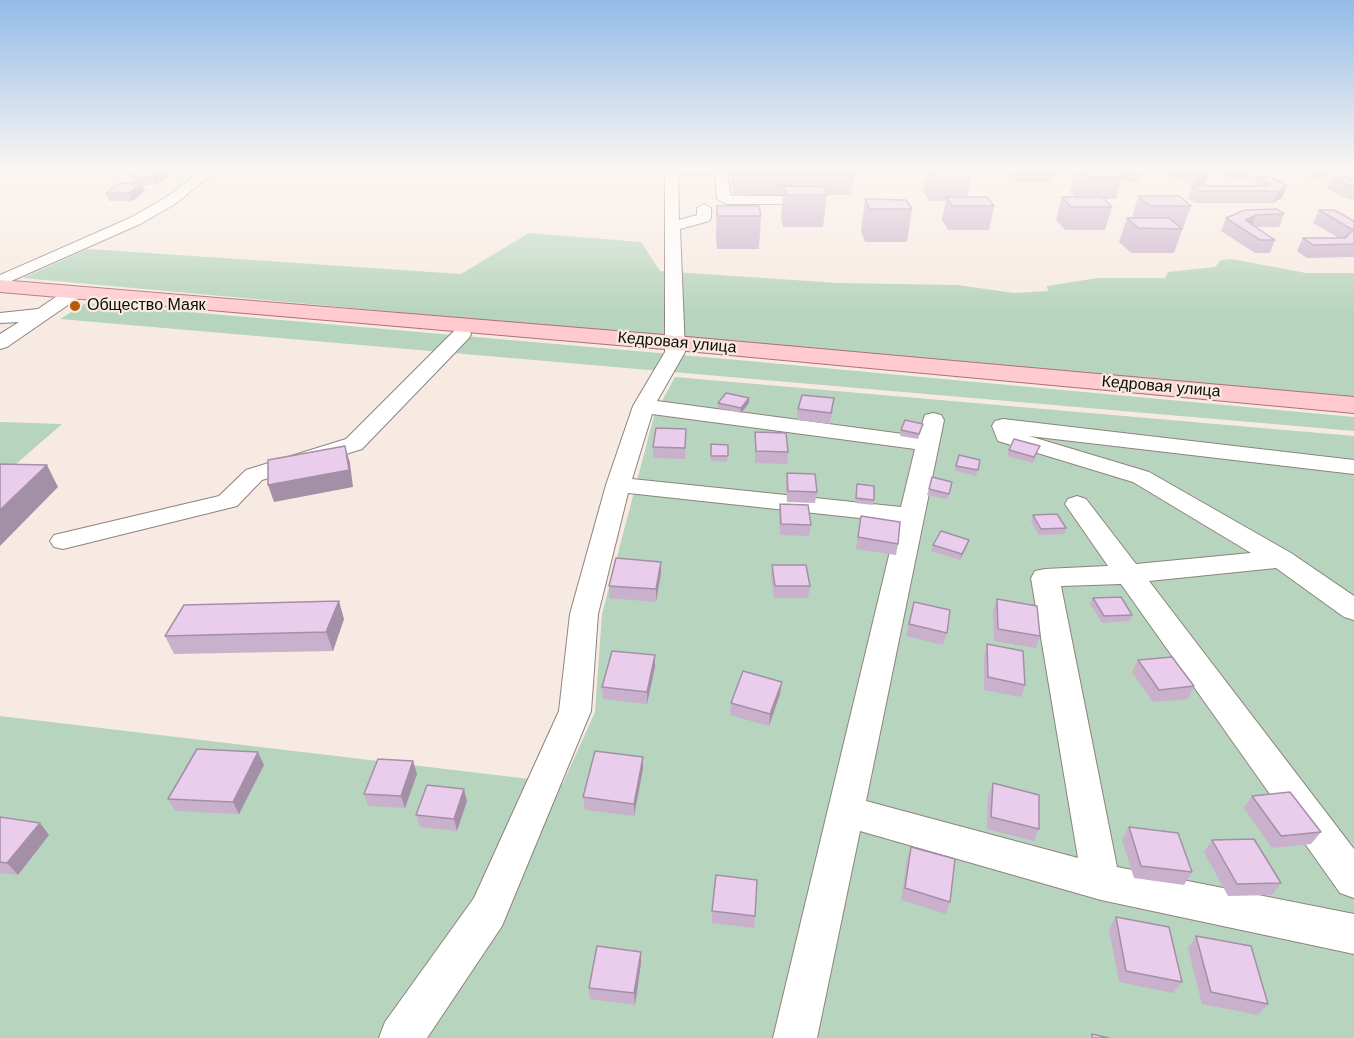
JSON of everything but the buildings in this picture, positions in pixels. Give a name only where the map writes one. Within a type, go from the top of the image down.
[{"type":"main road","name":"Кедровая улица","points":[[0,286],[70,296],[462,334],[675,347],[1354,413]]},
{"type":"main road","name":"Кедровая улица","points":[[0,294],[70,296],[1354,405]]},
{"type":"street","points":[[0,281],[143,216]]},
{"type":"street","points":[[402,1038],[488,912],[574,711],[584,614],[618,485],[644,406],[675,347],[672,216]]},
{"type":"street","points":[[672,227],[704,216]]},
{"type":"street","points":[[0,344],[70,296]]},
{"type":"street","points":[[0,318],[45,314]]},
{"type":"street","points":[[63,541],[228,501],[254,475],[354,444],[462,334]]},
{"type":"street","points":[[644,406],[930,432],[795,1038]]},
{"type":"street","points":[[1354,467],[1003,426],[1006,436],[1141,477],[1281,559],[1354,610]]},
{"type":"street","points":[[618,485],[911,516]]},
{"type":"street","points":[[1077,504],[1354,880]]},
{"type":"street","points":[[1101,882],[1045,578],[1128,574],[1281,559]]},
{"type":"street","points":[[844,811],[1101,882],[1354,934]]},
{"type":"green space","points":[[529,233],[641,242],[660,271],[838,283],[957,285],[1014,293],[1048,291],[1047,286],[1098,278],[1165,278],[1168,272],[1215,267],[1221,260],[1232,259],[1306,273],[1354,273],[1354,399],[23,278],[88,249],[461,274]]},
{"type":"green space","points":[[86,303],[1354,417],[1354,431],[60,319]]},
{"type":"green space","points":[[675,377],[1354,436],[1354,1038],[0,1038],[0,716],[563,783],[595,712],[602,614],[654,416]]},
{"type":"green space","points":[[0,422],[62,424],[0,478]]},
{"type":"place","name":"Общество Маяк","points":[[75,306]]}]
